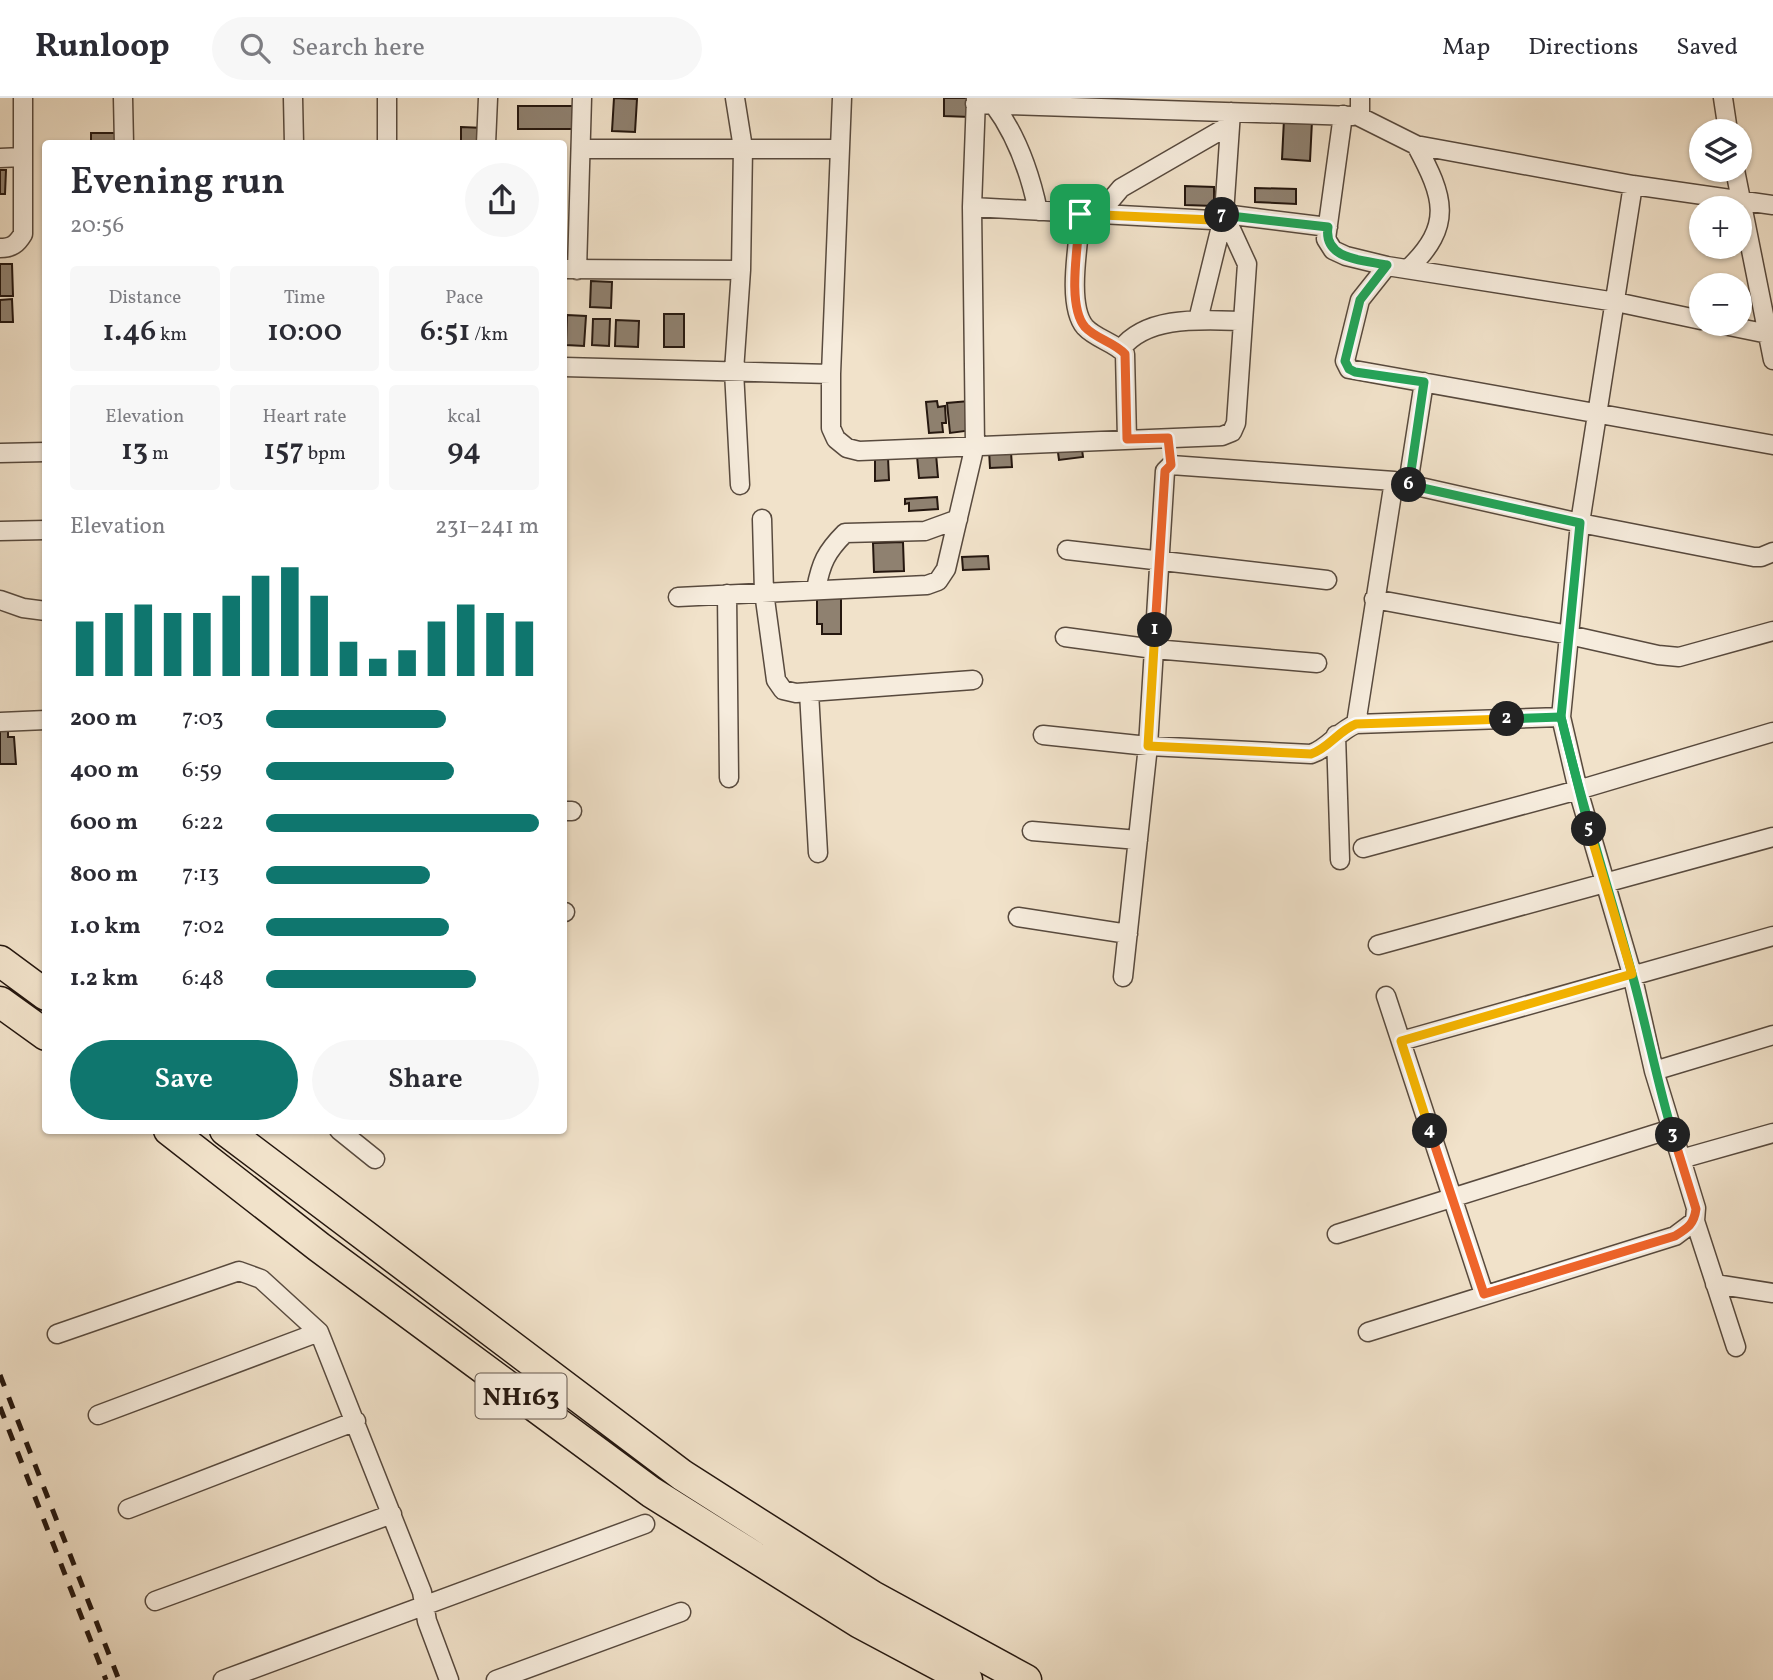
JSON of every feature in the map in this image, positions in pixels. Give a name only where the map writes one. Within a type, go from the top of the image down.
[{"type":"highway","points":[[0,961],[42,992]]},
{"type":"highway","points":[[0,1002],[42,1032]]},
{"type":"highway","name":"NH163","points":[[174,1134],[319,1247],[651,1492],[866,1609],[1026,1680]]},
{"type":"highway","name":"NH163","points":[[230,1134],[682,1475],[967,1680]]},
{"type":"street","points":[[0,248],[17,244],[23,234],[23,98]]},
{"type":"street","points":[[123,98],[124,140]]},
{"type":"street","points":[[293,98],[294,140]]},
{"type":"street","points":[[387,98],[387,140]]},
{"type":"street","points":[[486,140],[488,98]]},
{"type":"street","points":[[582,98],[581,149],[570,269],[741,270]]},
{"type":"street","points":[[735,98],[743,148],[741,270],[734,371],[740,485]]},
{"type":"street","points":[[842,98],[831,428],[836,439],[847,448],[859,451],[1222,436],[1232,432],[1236,423],[1247,264],[1224,214]]},
{"type":"street","points":[[1360,98],[1351,116],[1328,227],[1326,239],[1333,250],[1346,256],[1408,269],[1616,302],[1689,317]]},
{"type":"street","points":[[1723,98],[1726,119]]},
{"type":"street","points":[[678,597],[927,585],[938,581],[946,569],[975,445],[972,207],[975,101],[994,105],[1170,104],[1230,119],[1351,116],[1416,145],[1633,185],[1717,196]]},
{"type":"street","points":[[994,105],[1005,120],[1030,176],[1038,211]]},
{"type":"street","points":[[1198,320],[1224,214],[1230,119]]},
{"type":"street","points":[[1099,214],[1121,188],[1230,119]]},
{"type":"street","points":[[1408,269],[1424,253],[1441,220],[1440,200],[1431,173],[1416,145]]},
{"type":"street","points":[[581,149],[839,149]]},
{"type":"street","points":[[0,158],[23,157]]},
{"type":"street","points":[[1633,185],[1580,523],[1561,717],[1578,790],[1632,974],[1654,1071],[1696,1209],[1695,1221],[1736,1347]]},
{"type":"street","points":[[1752,201],[1773,205]]},
{"type":"street","points":[[972,207],[1212,220],[1224,214],[1328,227]]},
{"type":"street","points":[[1080,214],[1075,299],[1079,318],[1093,334],[1121,349],[1125,354],[1127,439]]},
{"type":"street","points":[[1752,253],[1773,360]]},
{"type":"street","points":[[1387,265],[1360,300],[1345,361],[1349,369],[1355,372],[1773,445]]},
{"type":"street","points":[[1121,349],[1129,339],[1169,323],[1198,320],[1242,321]]},
{"type":"street","points":[[1752,330],[1770,334]]},
{"type":"street","points":[[567,367],[831,374]]},
{"type":"street","points":[[1356,724],[1374,600],[1424,382]]},
{"type":"street","points":[[1168,438],[1171,465]]},
{"type":"street","points":[[0,453],[42,452]]},
{"type":"street","points":[[1123,977],[1148,746],[1165,471],[1171,465],[1401,483],[1580,523],[1754,556],[1761,557],[1773,552]]},
{"type":"street","points":[[762,519],[764,592],[776,680],[783,690],[809,692],[973,680]]},
{"type":"street","points":[[816,589],[828,550],[845,533],[925,531],[958,519]]},
{"type":"street","points":[[0,531],[42,530]]},
{"type":"street","points":[[1067,550],[1327,580]]},
{"type":"street","points":[[727,594],[729,778]]},
{"type":"street","points":[[0,600],[23,608],[42,610]]},
{"type":"street","points":[[1374,600],[1679,657],[1773,631]]},
{"type":"street","points":[[1065,637],[1154,649],[1317,663]]},
{"type":"street","points":[[809,692],[818,853]]},
{"type":"street","points":[[1042,734],[1148,746],[1311,754],[1321,750],[1336,735],[1356,724],[1561,717]]},
{"type":"street","points":[[0,722],[42,720]]},
{"type":"street","points":[[1363,848],[1578,790],[1773,732]]},
{"type":"street","points":[[1336,735],[1340,860]]},
{"type":"street","points":[[1032,831],[1139,840]]},
{"type":"street","points":[[1378,945],[1773,837]]},
{"type":"street","points":[[1018,916],[1128,934]]},
{"type":"street","points":[[1401,1041],[1773,936]]},
{"type":"street","points":[[1386,996],[1484,1294]]},
{"type":"street","points":[[1654,1071],[1773,1035]]},
{"type":"street","points":[[1337,1234],[1671,1129]]},
{"type":"street","points":[[1681,1159],[1773,1133]]},
{"type":"street","points":[[344,1134],[374,1159]]},
{"type":"street","points":[[1368,1332],[1675,1236],[1695,1221]]},
{"type":"street","points":[[57,1334],[239,1271],[261,1279],[319,1332],[422,1592],[424,1606],[449,1680]]},
{"type":"street","points":[[1715,1284],[1773,1293]]},
{"type":"street","points":[[98,1415],[319,1332]]},
{"type":"street","points":[[128,1509],[356,1421]]},
{"type":"street","points":[[155,1601],[392,1514]]},
{"type":"street","points":[[223,1680],[645,1524]]},
{"type":"street","points":[[496,1680],[681,1612]]},
{"type":"building","points":[[614,98],[637,99],[635,132],[612,131]]},
{"type":"building","points":[[944,98],[970,98],[970,117],[944,116]]},
{"type":"building","points":[[518,106],[577,106],[577,129],[518,129]]},
{"type":"building","points":[[1284,119],[1312,121],[1310,161],[1282,159]]},
{"type":"building","points":[[461,127],[484,128],[483,140],[461,140]]},
{"type":"building","points":[[91,133],[121,133],[121,140],[91,140]]},
{"type":"building","points":[[0,170],[6,170],[5,194],[0,194]]},
{"type":"building","points":[[1185,186],[1214,187],[1214,206],[1185,205]]},
{"type":"building","points":[[1255,188],[1296,189],[1296,204],[1255,202]]},
{"type":"building","points":[[0,264],[12,264],[13,296],[0,296]]},
{"type":"building","points":[[591,281],[612,282],[611,308],[590,307]]},
{"type":"building","points":[[12,299],[13,322],[0,322],[0,300]]},
{"type":"building","points":[[664,314],[684,314],[684,347],[664,347]]},
{"type":"building","points":[[567,315],[586,316],[584,346],[567,345]]},
{"type":"building","points":[[593,319],[610,319],[609,346],[592,345]]},
{"type":"building","points":[[616,320],[639,321],[638,347],[615,346]]},
{"type":"building","points":[[937,401],[938,407],[945,406],[946,423],[942,423],[943,432],[929,433],[926,402]]},
{"type":"building","points":[[969,401],[973,430],[950,433],[947,403]]},
{"type":"building","points":[[1081,442],[1083,457],[1059,460],[1057,445]]},
{"type":"building","points":[[989,450],[1011,452],[1012,467],[990,468]]},
{"type":"building","points":[[936,454],[938,477],[919,478],[917,456]]},
{"type":"building","points":[[888,457],[889,480],[875,481],[875,458]]},
{"type":"building","points":[[937,497],[938,509],[909,511],[909,503],[905,504],[905,499]]},
{"type":"building","points":[[903,542],[904,571],[874,572],[873,543]]},
{"type":"building","points":[[988,556],[989,569],[963,570],[962,557]]},
{"type":"building","points":[[817,598],[841,598],[841,634],[822,634],[822,624],[817,624]]},
{"type":"building","points":[[8,728],[8,737],[14,737],[16,764],[0,764],[0,729]]},
{"type":"railway","points":[[0,1375],[119,1680]]},
{"type":"railway","points":[[0,1407],[106,1680]]},
{"type":"route","points":[[1080,214],[1075,299],[1079,318],[1093,334],[1121,349],[1125,354],[1127,439],[1168,438],[1171,465],[1165,471],[1148,746],[1311,754],[1321,750],[1345,728],[1356,724],[1561,717],[1578,790],[1632,974],[1654,1071],[1696,1209],[1695,1221],[1675,1236],[1484,1294],[1401,1041],[1632,974],[1604,883],[1578,790],[1561,717],[1580,523],[1408,484],[1424,382],[1349,369],[1345,361],[1360,300],[1387,265],[1346,256],[1333,250],[1326,239],[1328,227],[1224,214],[1212,220],[1080,214]]}]
